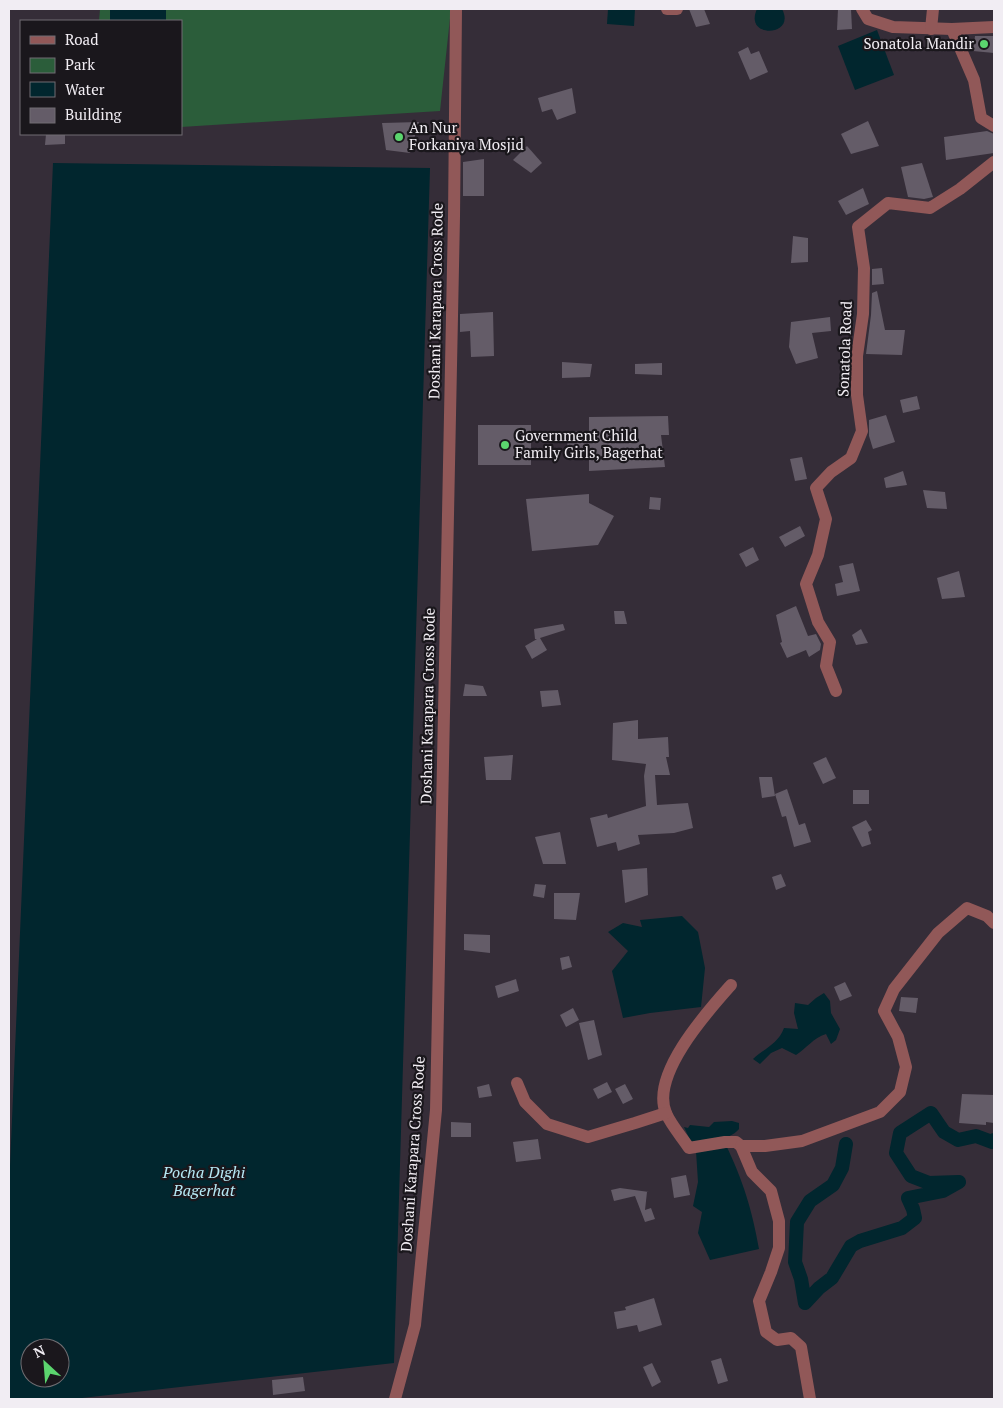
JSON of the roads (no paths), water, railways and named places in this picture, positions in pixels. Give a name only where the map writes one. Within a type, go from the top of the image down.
[{"type":"street","name":"Doshani Karapara Cross Rode","points":[[395,1399],[416,1325],[436,1110],[454,217],[456,9]]},
{"type":"street","points":[[667,9],[677,9]]},
{"type":"street","points":[[862,9],[868,19],[893,27],[931,29],[994,27]]},
{"type":"street","points":[[931,29],[933,9]]},
{"type":"street","points":[[952,29],[974,80],[981,118],[994,126]]},
{"type":"street","name":"Sonatola Road","points":[[836,691],[826,666],[830,642],[818,622],[806,584],[818,555],[826,519],[816,488],[830,472],[851,458],[862,431],[857,395],[857,375],[864,268],[858,227],[888,203],[930,208],[994,162]]},
{"type":"street","points":[[741,1146],[765,1146],[802,1141],[880,1112],[900,1092],[906,1066],[898,1037],[884,1011],[894,989],[938,933],[967,908],[987,916],[994,923]]},
{"type":"street","points":[[731,985],[686,1040],[674,1060],[663,1091],[666,1112],[689,1148],[736,1142],[741,1146],[752,1172],[771,1191],[779,1220],[779,1248],[759,1301],[766,1332],[777,1340],[791,1338],[801,1347],[810,1399]]},
{"type":"street","points":[[517,1083],[525,1102],[547,1124],[588,1137],[666,1112]]},
{"type":"water","points":[[110,9],[166,9],[166,20],[110,20]]},
{"type":"water","points":[[608,9],[635,9],[634,26],[607,24]]},
{"type":"water","points":[[757,9],[782,9],[785,18],[782,25],[770,31],[763,30],[757,26],[755,19]]},
{"type":"water","points":[[877,30],[894,75],[855,90],[838,46]]},
{"type":"water","name":"Pocha Dighi Bagerhat","points":[[53,163],[430,168],[394,1363],[73,1399],[9,1399],[9,1190]]},
{"type":"water","points":[[682,916],[698,932],[705,968],[701,1007],[623,1018],[612,971],[628,951],[608,932],[623,923],[642,927],[640,920]]},
{"type":"water","points":[[824,993],[830,1001],[831,1013],[840,1029],[836,1040],[831,1044],[826,1034],[796,1055],[782,1048],[771,1053],[760,1064],[753,1059],[775,1042],[784,1028],[798,1029],[794,1013],[795,1003],[808,1005]]},
{"type":"water","points":[[732,1121],[739,1123],[739,1129],[729,1136],[717,1140],[691,1142],[684,1127],[688,1128],[690,1125],[709,1127],[714,1122]]},
{"type":"water","points":[[726,1145],[746,1196],[759,1249],[710,1260],[698,1233],[702,1212],[693,1206],[698,1182],[696,1151]]},
{"type":"waterway","points":[[846,1144],[842,1168],[833,1185],[810,1201],[797,1222],[795,1262],[801,1279],[805,1303],[832,1278],[851,1246],[860,1241],[902,1228],[915,1218],[908,1198],[943,1191],[959,1182],[929,1183],[911,1176],[896,1153],[900,1133],[931,1113],[944,1132],[958,1140],[976,1136],[992,1142],[994,1140]]},
{"type":"place","name":"Sonatola Mandir","points":[[984,44]]},
{"type":"place","name":"An Nur Forkaniya Mosjid","points":[[399,137]]},
{"type":"place","name":"Government Child Family Girls, Bagerhat","points":[[505,445]]}]
